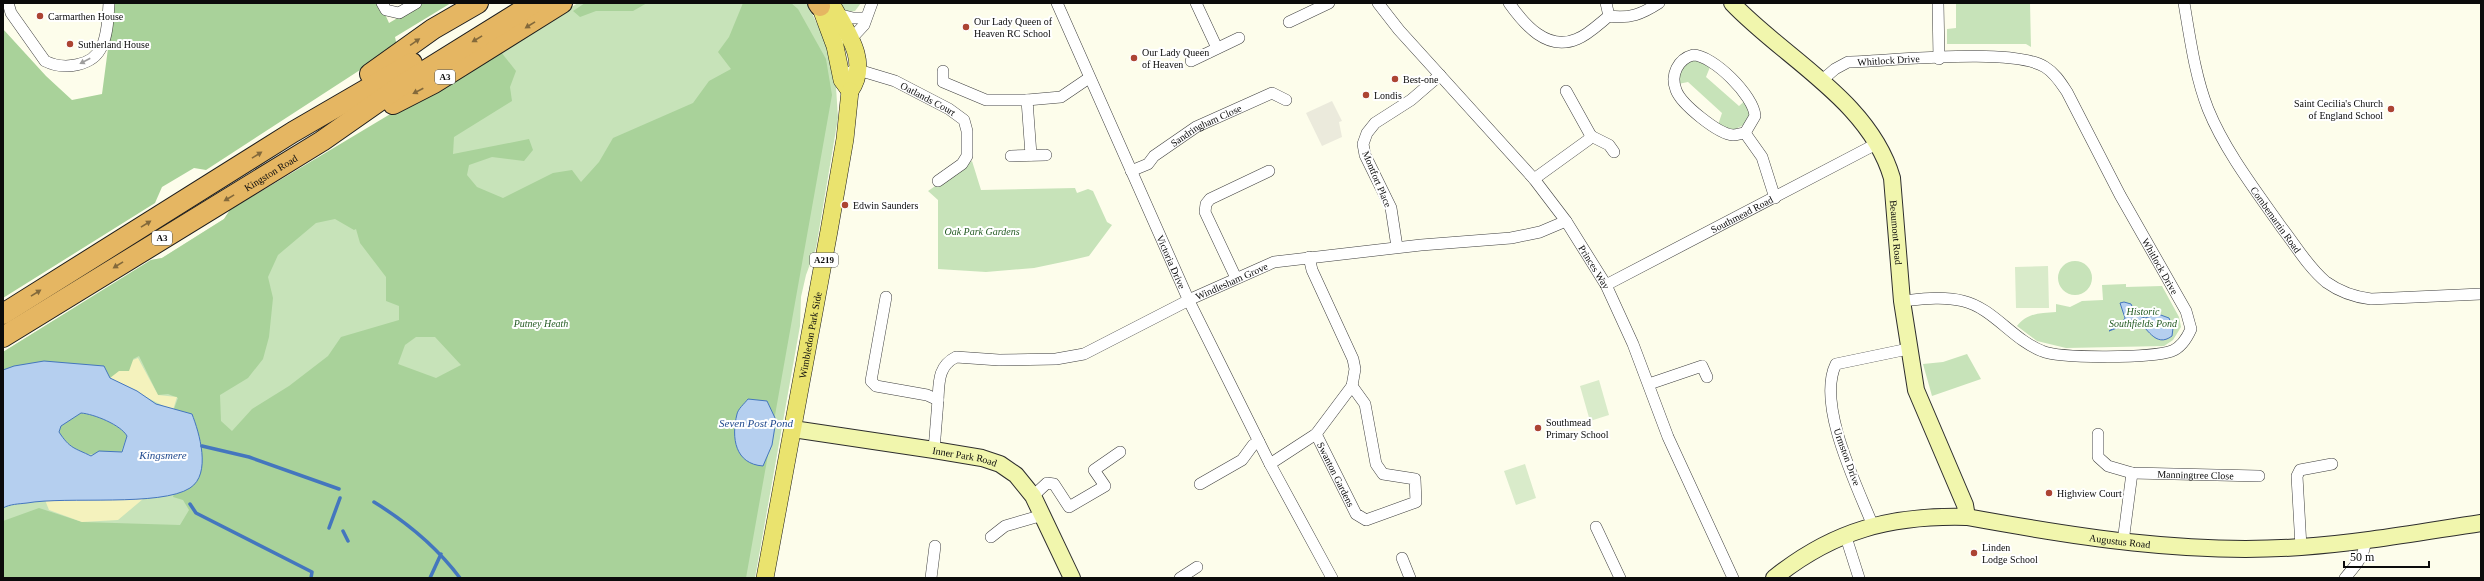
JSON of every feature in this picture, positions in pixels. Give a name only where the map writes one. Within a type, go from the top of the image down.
[{"type":"highway","name":"A3","points":[[293,132],[352,86],[421,38],[478,3]]},
{"type":"highway","name":"Kingston Road","points":[[3,314],[293,132],[357,96],[508,3]]},
{"type":"highway","name":"Kingston Road","points":[[3,337],[322,141],[402,85],[534,3]]},
{"type":"highway","name":"A3","points":[[322,141],[434,83],[562,3]]},
{"type":"main road","points":[[825,6],[842,80],[850,91]]},
{"type":"main road","points":[[825,6],[851,38],[858,70]]},
{"type":"main road","name":"A219","points":[[850,91],[858,79],[858,70]]},
{"type":"main road","name":"Wimbledon Park Side","points":[[765,578],[844,147],[850,91]]},
{"type":"street","points":[[8,3],[11,13],[45,61],[68,66],[84,64],[102,47],[109,3]]},
{"type":"street","points":[[382,3],[386,10],[400,12],[416,3]]},
{"type":"street","points":[[832,38],[851,38],[861,31],[872,3]]},
{"type":"street","name":"Victoria Drive","points":[[1056,3],[1189,301],[1270,464],[1332,578]]},
{"type":"street","points":[[1196,3],[1217,48]]},
{"type":"street","points":[[1289,22],[1329,3]]},
{"type":"street","name":"Princes Way","points":[[1378,3],[1399,30],[1534,179],[1566,221],[1606,285],[1616,303],[1649,384],[1668,436],[1733,578]]},
{"type":"street","points":[[1606,3],[1609,16]]},
{"type":"street","points":[[1509,4],[1525,25],[1549,40],[1577,40],[1609,16],[1624,18],[1639,15],[1659,3]]},
{"type":"street","name":"Beaumont Road","points":[[1732,3],[1821,81],[1868,129],[1878,143],[1886,159],[1892,178],[1902,300],[1908,349],[1919,397],[1964,504],[1967,517]]},
{"type":"street","points":[[1938,3],[1939,59]]},
{"type":"street","name":"Combemartin Road","points":[[2184,3],[2196,66],[2208,110],[2224,140],[2257,192],[2316,272],[2335,288],[2356,297],[2371,299],[2481,294]]},
{"type":"street","points":[[825,6],[853,18],[865,18]]},
{"type":"street","points":[[1191,61],[1239,38]]},
{"type":"street","points":[[1693,56],[1704,56],[1748,96],[1753,103],[1756,116],[1745,133],[1733,135],[1718,130],[1682,99],[1676,90],[1674,80],[1677,66],[1682,61],[1693,56]]},
{"type":"street","name":"Whitlock Drive","points":[[1821,81],[1835,69],[1848,62],[2006,56],[2020,58],[2046,67],[2057,78],[2067,92],[2136,226],[2186,311],[2190,329],[2183,344],[2172,351],[2138,355],[2050,355],[2030,344],[1974,304],[1947,299],[1902,300]]},
{"type":"street","name":"Oatlands Court","points":[[841,71],[858,70],[878,75],[950,109],[964,120],[967,131],[967,156],[962,164],[938,181]]},
{"type":"street","points":[[943,71],[943,82],[986,100],[1027,100],[1061,96],[1089,78]]},
{"type":"street","name":"Montfort Place","points":[[1397,247],[1391,208],[1365,156],[1363,144],[1367,133],[1375,123],[1410,100],[1440,75]]},
{"type":"street","points":[[1566,92],[1591,136],[1609,145],[1614,152]]},
{"type":"street","name":"Sandringham Close","points":[[1131,171],[1148,164],[1154,156],[1196,127],[1272,93],[1286,100]]},
{"type":"street","points":[[1027,100],[1031,155]]},
{"type":"street","points":[[1745,133],[1762,157],[1775,198]]},
{"type":"street","points":[[1534,179],[1588,140],[1591,136]]},
{"type":"street","name":"Southmead Road","points":[[1606,285],[1878,143]]},
{"type":"street","points":[[1011,156],[1046,155]]},
{"type":"street","points":[[1236,278],[1205,212],[1206,204],[1210,199],[1269,171]]},
{"type":"street","name":"Windlesham Grove","points":[[934,450],[940,377],[944,366],[956,357],[999,360],[1056,360],[1084,354],[1236,278],[1274,262],[1397,247],[1511,238],[1540,232],[1566,221]]},
{"type":"street","points":[[1309,257],[1312,270],[1353,359],[1355,370],[1352,386]]},
{"type":"street","points":[[886,297],[871,381],[876,386],[927,395],[938,400]]},
{"type":"street","name":"Urmston Drive","points":[[1873,526],[1836,431],[1830,402],[1832,373],[1836,364],[1908,349]]},
{"type":"street","points":[[1649,384],[1702,366],[1708,377]]},
{"type":"street","name":"Swanton Gardens","points":[[1270,464],[1316,434],[1352,386],[1365,404],[1376,464],[1383,474],[1414,480],[1416,502],[1366,520],[1356,514],[1316,434]]},
{"type":"street","name":"Inner Park Road","points":[[793,429],[982,458],[1000,464],[1016,475],[1033,496],[1072,578]]},
{"type":"street","name":"Manningtree Close","points":[[2098,434],[2098,457],[2108,466],[2132,473],[2259,476]]},
{"type":"street","points":[[1200,484],[1242,460],[1253,445],[1259,442]]},
{"type":"street","points":[[1033,496],[1047,483],[1054,484],[1069,507],[1105,486],[1094,470],[1120,452]]},
{"type":"street","points":[[2302,548],[2297,476],[2300,470],[2332,464]]},
{"type":"street","points":[[2123,542],[2132,473]]},
{"type":"street","points":[[991,537],[1005,526],[1043,515]]},
{"type":"street","name":"Augustus Road","points":[[1774,578],[1816,548],[1845,534],[1873,526],[1919,518],[1967,517],[2123,542],[2247,549],[2302,548],[2481,523]]},
{"type":"street","points":[[1596,526],[1620,578]]},
{"type":"street","points":[[1845,534],[1859,578]]},
{"type":"street","points":[[2345,578],[2362,556],[2365,548],[2365,540]]},
{"type":"street","points":[[931,578],[935,546]]},
{"type":"street","points":[[1402,558],[1410,578]]},
{"type":"street","points":[[1180,578],[1197,567]]},
{"type":"green space","points":[[114,3],[380,3],[389,23],[423,3],[451,3],[395,37],[397,46],[206,170],[194,168],[162,187],[155,203],[3,298],[3,29],[46,76],[72,100],[102,94]]},
{"type":"green space","name":"Putney Heath","points":[[578,3],[807,3],[830,51],[836,87],[838,118],[816,248],[806,275],[801,297],[800,326],[755,578],[3,578],[3,352],[151,260],[162,258],[224,219],[230,210],[492,56]]},
{"type":"green space","points":[[585,3],[647,3],[633,11],[596,11],[580,17],[573,11]]},
{"type":"green space","name":"Putney Heath","points":[[743,3],[791,3],[798,9],[826,59],[832,95],[746,578],[3,578],[3,521],[39,508],[82,522],[180,525],[189,510],[183,500],[173,497],[177,483],[171,417],[178,398],[168,394],[158,395],[139,356],[133,359],[137,373],[113,378],[51,371],[3,382],[3,352],[151,260],[162,258],[224,219],[230,210],[407,104],[501,52],[516,71],[510,87],[512,101],[454,137],[453,154],[529,139],[533,150],[524,161],[492,157],[469,165],[467,175],[477,187],[503,198],[553,173],[572,170],[581,182],[599,162],[613,138],[693,103],[709,81],[731,69],[718,52],[729,37]],"holes":[[[335,219],[354,230],[356,229],[360,243],[386,277],[386,301],[399,306],[399,320],[341,337],[328,356],[289,386],[252,409],[232,431],[221,421],[220,395],[248,378],[263,359],[269,337],[273,298],[268,277],[278,255],[316,223]],[[416,337],[435,337],[461,365],[436,378],[398,364],[405,345]]]},
{"type":"green space","points":[[836,3],[861,3],[855,11],[847,11]]},
{"type":"green space","points":[[1956,3],[2030,3],[2031,47],[2026,44],[1947,44],[1947,29],[1956,28]]},
{"type":"green space","points":[[1690,60],[1696,60],[1710,67],[1706,77],[1739,106],[1747,99],[1751,115],[1745,124],[1734,130],[1718,125],[1722,113],[1688,82],[1678,84],[1680,69]]},
{"type":"green space","name":"Oak Park Gardens","points":[[972,161],[981,190],[1075,188],[1077,193],[1088,189],[1093,191],[1107,222],[1112,225],[1089,256],[1034,268],[986,272],[938,269],[938,200],[928,191]]},
{"type":"green space","points":[[2075,261],[2087,266],[2092,278],[2087,290],[2075,295],[2063,290],[2058,278],[2063,266]]},
{"type":"green space","points":[[2048,266],[2049,308],[2016,308],[2015,267]]},
{"type":"green space","name":"Historic Southfields Pond","points":[[2126,284],[2126,287],[2162,286],[2179,317],[2181,327],[2173,340],[2164,346],[2066,348],[2037,341],[2017,326],[2025,318],[2034,314],[2056,312],[2056,304],[2070,307],[2082,301],[2103,300],[2102,285]]},
{"type":"green space","points":[[1967,354],[1981,379],[1932,396],[1923,364],[1943,362]]},
{"type":"green space","points":[[1599,380],[1609,415],[1590,421],[1580,386]]},
{"type":"green space","points":[[81,413],[93,415],[114,424],[124,432],[127,436],[121,452],[87,454],[73,449],[59,432],[61,426]]},
{"type":"green space","points":[[1525,464],[1536,498],[1516,505],[1504,471]]},
{"type":"sand","points":[[138,358],[158,395],[177,397],[173,410],[110,378],[119,371],[129,371],[133,360]]},
{"type":"sand","points":[[143,499],[118,520],[82,522],[49,510],[45,500]]},
{"type":"shaded area","points":[[1332,101],[1342,121],[1339,122],[1342,137],[1322,146],[1306,113]]},
{"type":"water","points":[[2124,302],[2131,304],[2136,315],[2145,318],[2158,314],[2169,318],[2173,328],[2172,336],[2161,340],[2156,338],[2136,320],[2129,320],[2125,325],[2109,331],[2122,323],[2125,318],[2120,303]]},
{"type":"water","name":"Kingsmere","points":[[44,361],[104,366],[110,378],[137,391],[156,404],[192,414],[198,431],[202,452],[201,473],[197,482],[190,488],[176,494],[158,497],[112,500],[44,501],[15,504],[3,508],[3,370],[14,366]],"holes":[[[81,413],[107,421],[124,432],[127,436],[122,452],[99,451],[91,456],[66,442],[59,432],[61,426]]]},
{"type":"water","name":"Seven Post Pond","points":[[748,399],[767,401],[776,420],[772,445],[763,466],[746,460],[737,448],[735,440],[735,423],[737,414]]},
{"type":"waterway","points":[[202,446],[249,457],[339,489]]},
{"type":"waterway","points":[[329,528],[340,498]]},
{"type":"waterway","points":[[374,502],[421,536],[451,566],[460,578]]},
{"type":"waterway","points":[[190,504],[196,513],[312,572],[311,578]]},
{"type":"waterway","points":[[343,531],[348,541]]},
{"type":"waterway","points":[[430,578],[441,554]]},
{"type":"place","name":"Carmarthen House","points":[[40,16]]},
{"type":"place","name":"Our Lady Queen of Heaven RC School","points":[[966,27]]},
{"type":"place","name":"Sutherland House","points":[[70,44]]},
{"type":"place","name":"Our Lady Queen of Heaven","points":[[1134,58]]},
{"type":"place","name":"Best-one","points":[[1395,79]]},
{"type":"place","name":"Londis","points":[[1366,95]]},
{"type":"place","name":"Saint Cecilia's Church of England School","points":[[2391,109]]},
{"type":"place","name":"Edwin Saunders","points":[[845,205]]},
{"type":"place","name":"Southmead Primary School","points":[[1538,428]]},
{"type":"place","name":"Highview Court","points":[[2049,493]]},
{"type":"place","name":"Linden Lodge School","points":[[1974,553]]}]
